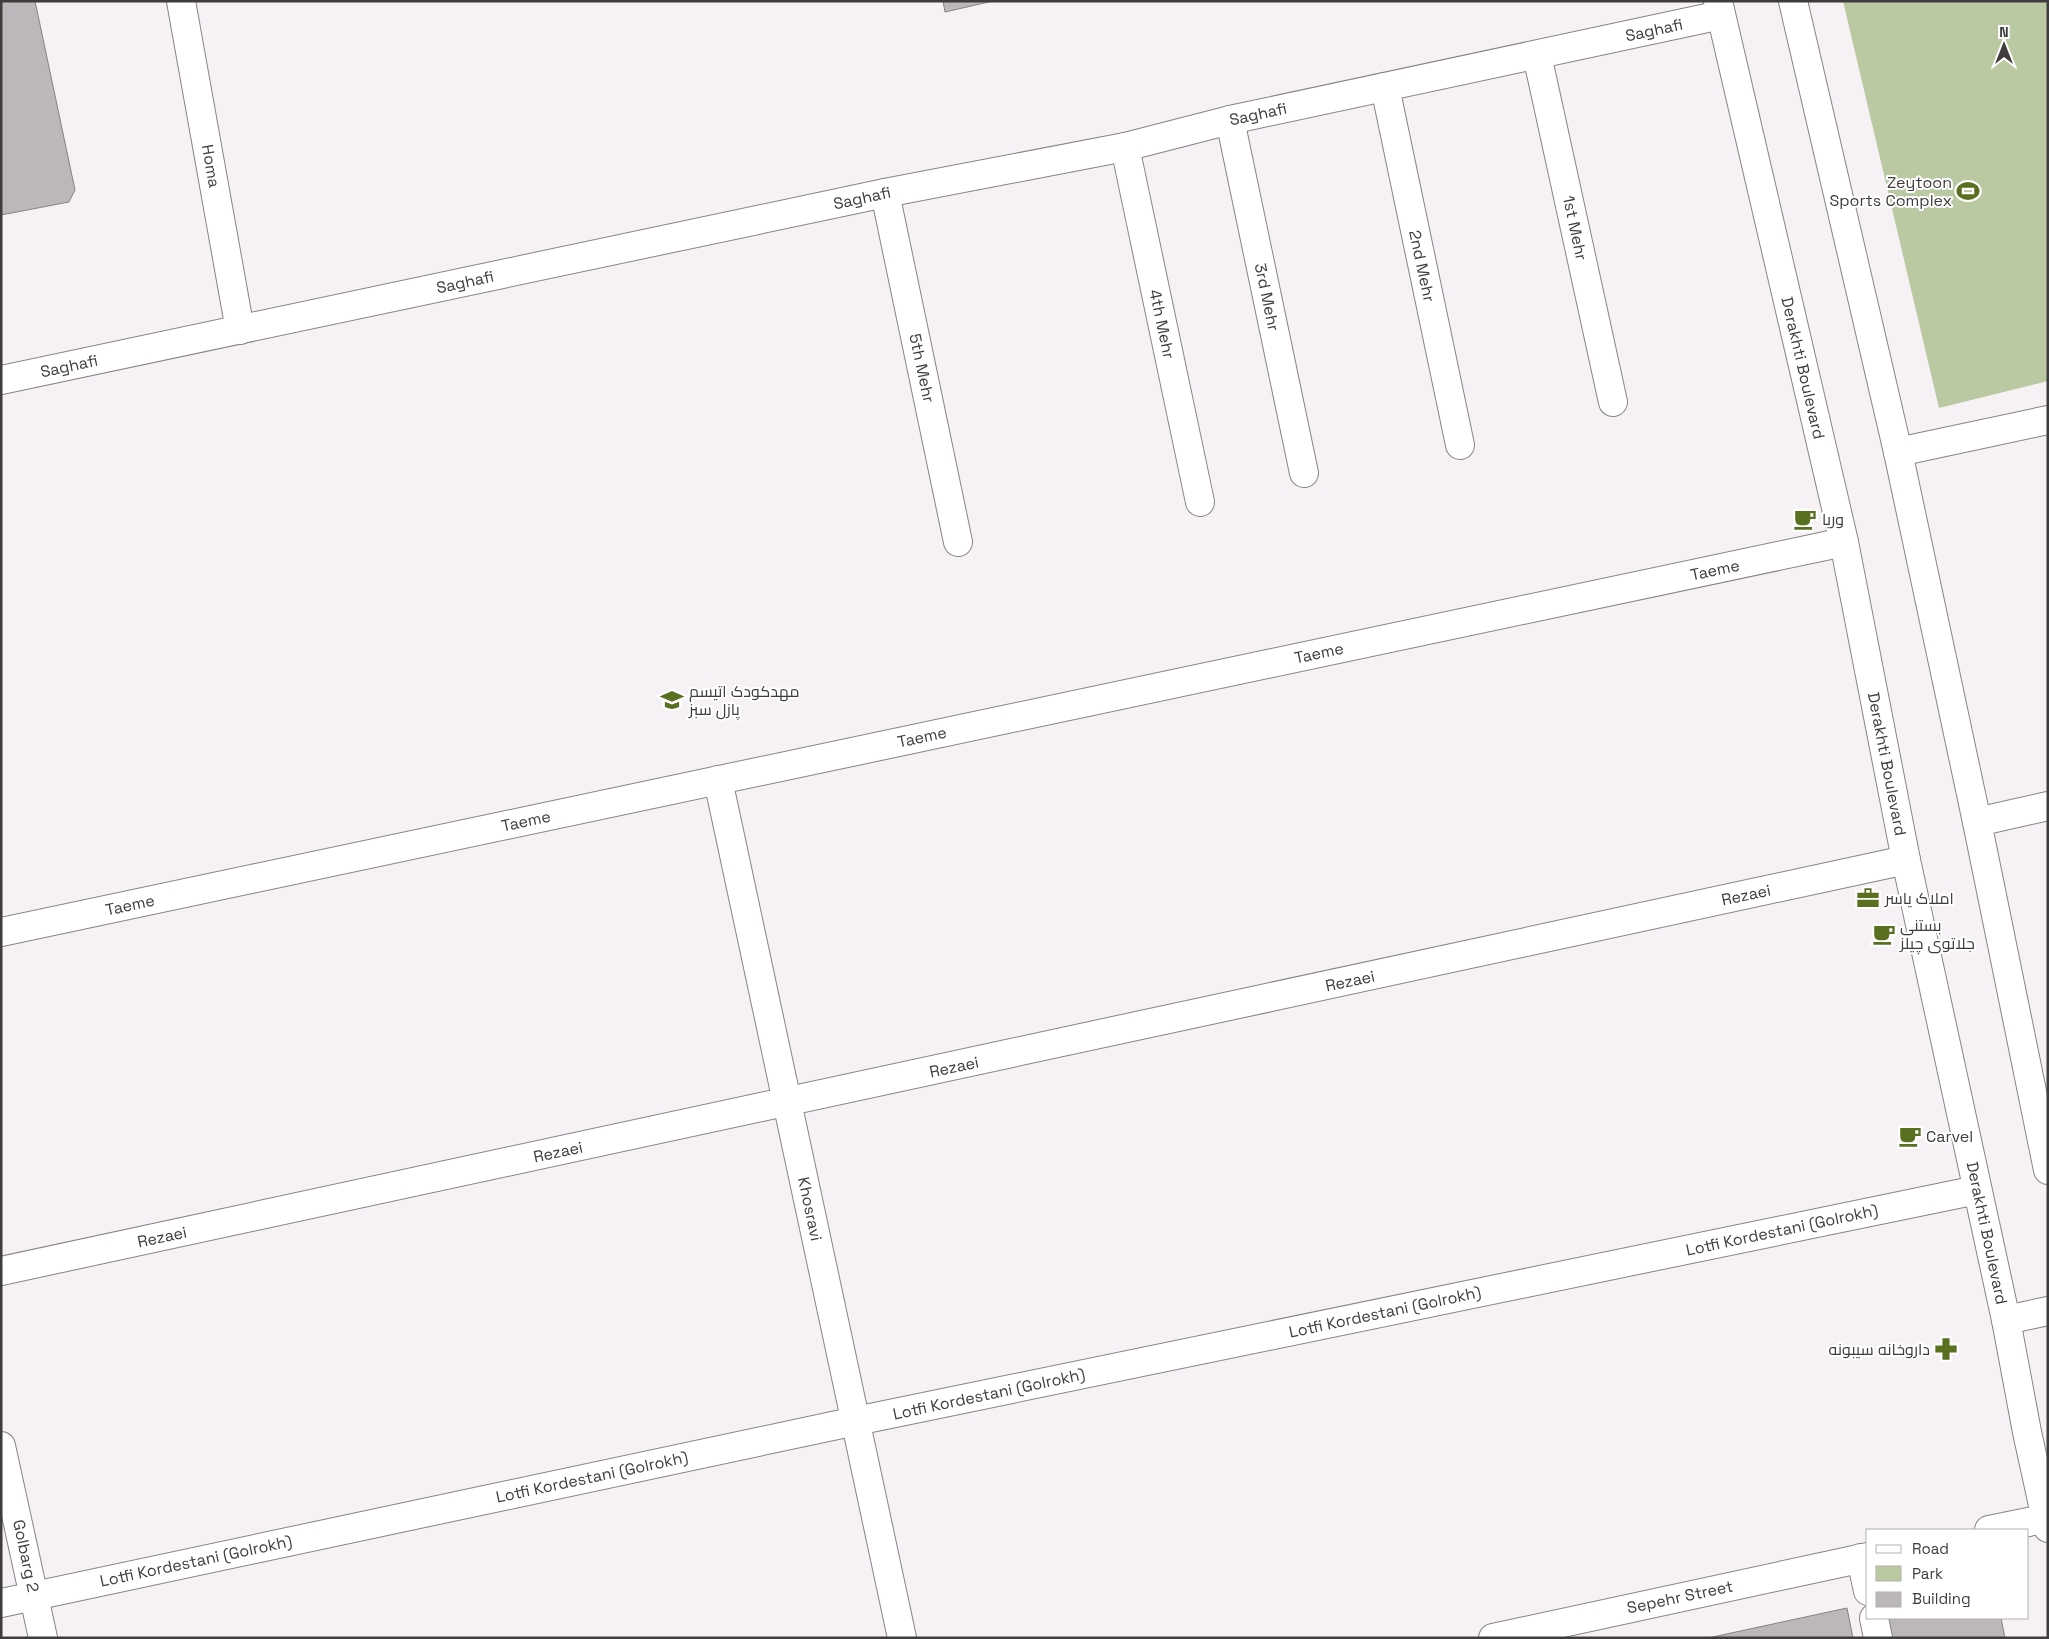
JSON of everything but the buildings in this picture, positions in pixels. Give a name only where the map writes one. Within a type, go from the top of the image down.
[{"type":"street","name":"Homa","points":[[181,1],[240,330]]},
{"type":"street","points":[[1793,1],[1898,452],[2046,1158]]},
{"type":"street","name":"Saghafi","points":[[1,380],[885,193],[1125,147],[1230,120],[1536,55],[1720,8]]},
{"type":"street","name":"Derakhti Boulevard","points":[[1720,8],[1844,542],[1906,860],[2006,1320],[2047,1522]]},
{"type":"street","name":"1st Mehr","points":[[1536,55],[1613,402]]},
{"type":"street","name":"2nd Mehr","points":[[1384,87],[1460,445]]},
{"type":"street","name":"3rd Mehr","points":[[1230,120],[1304,473]]},
{"type":"street","name":"4th Mehr","points":[[1125,147],[1200,502]]},
{"type":"street","name":"5th Mehr","points":[[885,193],[958,542]]},
{"type":"street","points":[[1898,452],[2048,420]]},
{"type":"street","name":"Taeme","points":[[1,932],[1844,542]]},
{"type":"street","name":"Khosravi","points":[[718,780],[902,1638]]},
{"type":"street","points":[[1977,822],[2048,806]]},
{"type":"street","name":"Rezaei","points":[[1,1272],[1906,860]]},
{"type":"street","name":"Lotfi Kordestani (Golrokh)","points":[[1,1603],[856,1421],[1977,1190]]},
{"type":"street","points":[[2006,1320],[2048,1311]]},
{"type":"street","name":"Golbarg 2","points":[[1,1446],[43,1638]]},
{"type":"street","points":[[1996,1529],[2047,1522]]},
{"type":"street","points":[[1864,1558],[1866,1574]]},
{"type":"street","name":"Sepehr Street","points":[[1493,1638],[1864,1558]]},
{"type":"street","points":[[1874,1619],[1878,1638]]},
{"type":"green space","name":"Zeytoon Sports Complex","points":[[1843,1],[2048,1],[2048,381],[1939,408]]},
{"type":"place","name":"Zeytoon Sports Complex","points":[[1968,191]]},
{"type":"place","name":"وریا","points":[[1805,519]]},
{"type":"place","name":"مهدکودک اتیسم پازل سبز","points":[[672,700]]},
{"type":"place","name":"املاک یاسر","points":[[1868,898]]},
{"type":"place","name":"بستنی جلاتوی چیلز","points":[[1884,934]]},
{"type":"place","name":"Carvel","points":[[1910,1136]]},
{"type":"place","name":"داروخانه سیبونه","points":[[1946,1349]]}]
